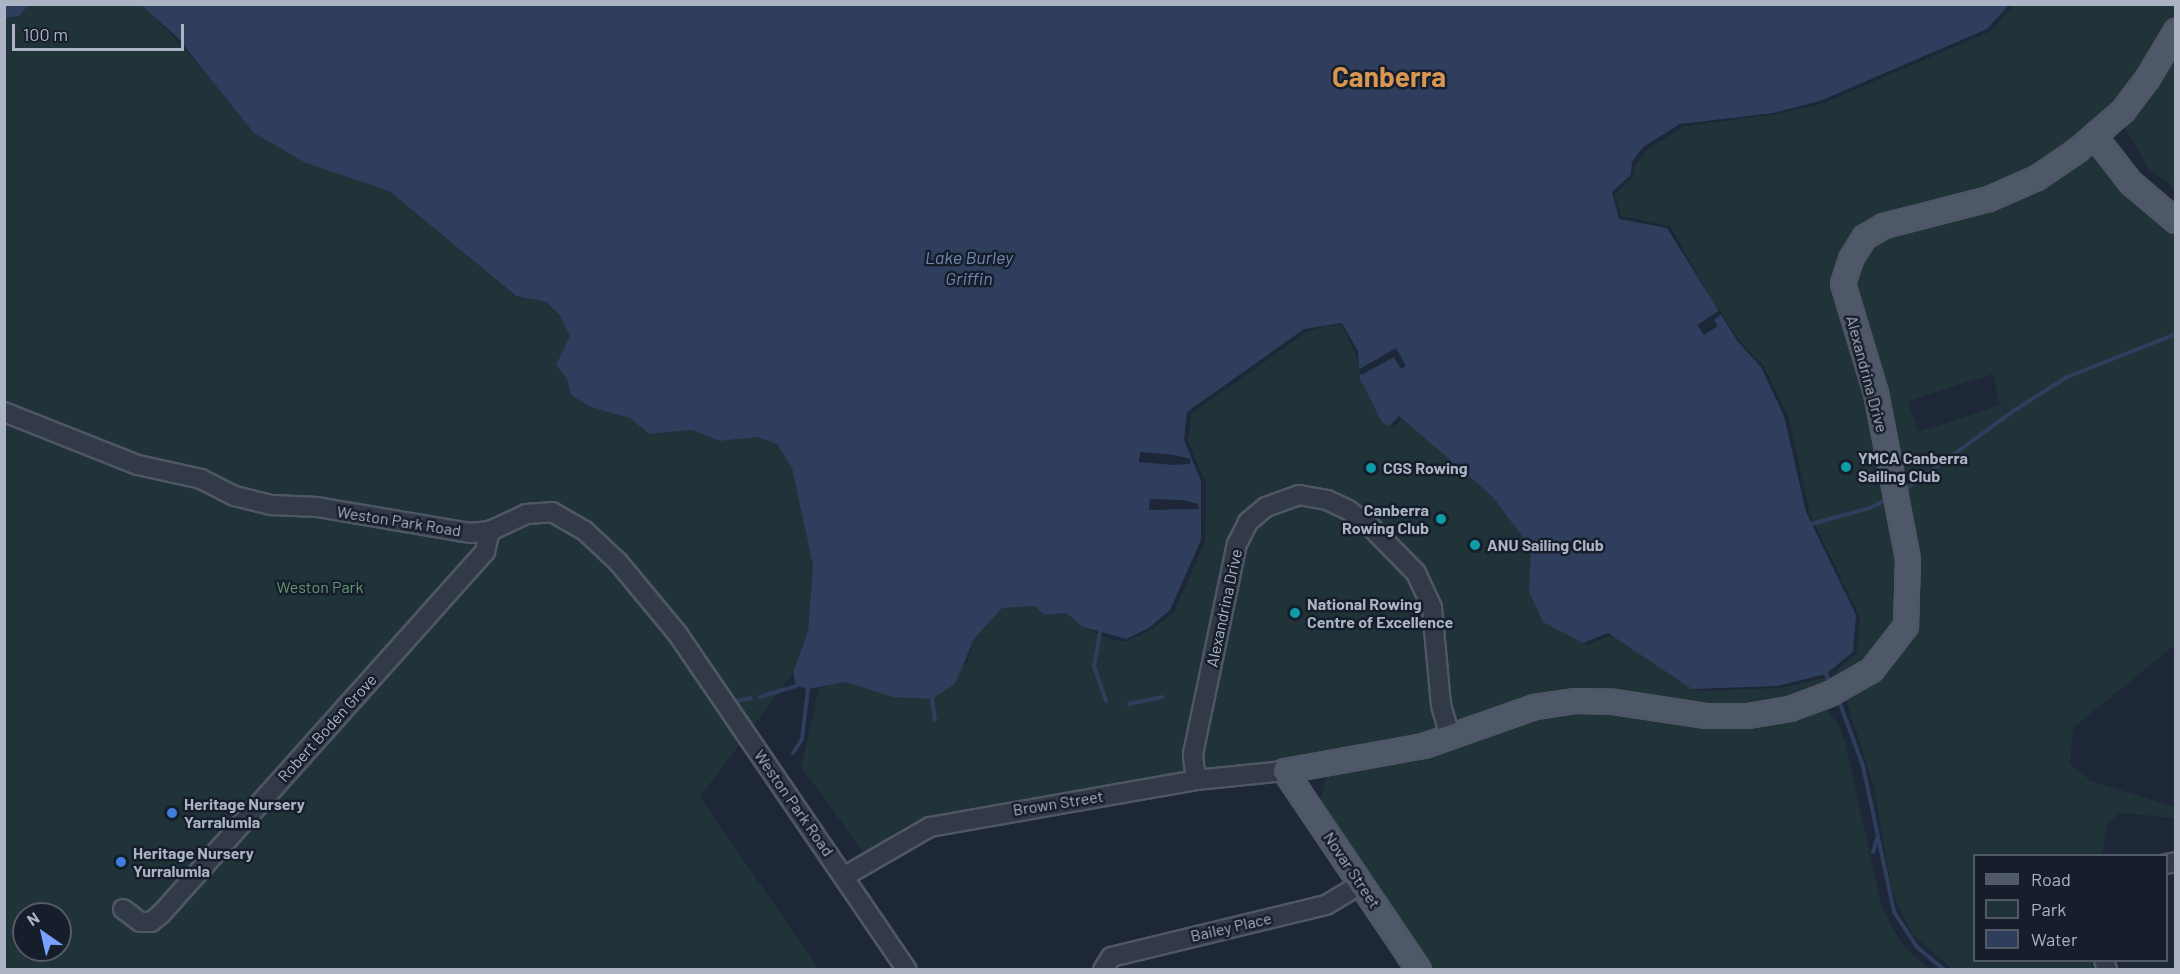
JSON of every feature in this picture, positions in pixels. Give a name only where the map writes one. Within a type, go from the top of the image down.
[{"type":"main road","name":"Alexandrina Drive","points":[[1285,771],[1424,746],[1535,707],[1575,701],[1614,702],[1707,716],[1748,716],[1790,709],[1836,692],[1872,670],[1906,626],[1908,559],[1876,393],[1843,284],[1851,259],[1864,237],[1884,226],[1989,199],[2037,178],[2095,137],[2148,78],[2175,31]]},
{"type":"main road","points":[[2095,137],[2131,183],[2175,221]]},
{"type":"main road","points":[[1308,805],[1314,783],[1332,764]]},
{"type":"main road","name":"Novar Street","points":[[1285,771],[1419,969]]},
{"type":"street","name":"Weston Park Road","points":[[4,412],[138,465],[201,479],[235,496],[272,505],[317,507],[444,530],[490,531],[526,514],[552,512],[585,531],[618,562],[677,633],[908,969]]},
{"type":"street","name":"Alexandrina Drive","points":[[1196,780],[1192,754],[1237,544],[1248,522],[1266,507],[1299,495],[1327,500],[1348,510],[1370,526],[1416,573],[1432,608],[1441,705],[1450,737]]},
{"type":"street","name":"Robert Boden Grove","points":[[123,909],[140,922],[151,922],[161,914],[485,552],[490,531]]},
{"type":"street","name":"Brown Street","points":[[845,876],[930,827],[1196,780],[1285,771]]},
{"type":"street","name":"Bailey Place","points":[[1103,969],[1112,957],[1326,905],[1361,884]]},
{"type":"green space","name":"Weston Park","points":[[29,5],[144,5],[215,82],[306,163],[389,191],[515,296],[545,302],[560,316],[570,336],[556,365],[567,379],[613,412],[630,418],[649,434],[692,430],[720,441],[757,437],[777,444],[792,468],[810,546],[813,565],[808,631],[793,673],[700,797],[819,969],[5,969],[4,18],[19,16]]},
{"type":"green space","points":[[2014,5],[2175,5],[2175,25],[2095,132],[1989,193],[1906,213],[1844,271],[1900,559],[1897,623],[1886,649],[1841,684],[1748,710],[1615,696],[1427,740],[1285,765],[1120,784],[911,823],[865,854],[801,767],[819,688],[845,682],[892,697],[967,663],[974,639],[1002,608],[1035,606],[1044,615],[1066,613],[1083,627],[1112,640],[1127,641],[1151,630],[1174,612],[1205,542],[1206,483],[1188,442],[1191,414],[1308,331],[1327,326],[1342,325],[1386,424],[1394,428],[1402,418],[1496,497],[1534,546],[1547,624],[1587,645],[1612,635],[1696,691],[1782,688],[1831,676],[1857,653],[1860,617],[1810,514],[1789,418],[1763,365],[1742,344],[1712,300],[1670,226],[1621,216],[1615,195],[1633,176],[1635,165],[1647,150],[1684,126],[1777,114],[1824,103],[1991,31]]},
{"type":"green space","points":[[2175,44],[2175,188],[2148,168],[2121,121]]},
{"type":"green space","points":[[2087,155],[2099,157],[2175,229],[2176,644],[2073,728],[2070,764],[2091,781],[2175,807],[2175,818],[2120,813],[2107,825],[2102,854],[1973,854],[1973,962],[2091,962],[2094,969],[1952,969],[1912,934],[1892,892],[1874,788],[1846,699],[1879,677],[1912,619],[1851,286],[1870,241]],"holes":[[[1993,374],[2000,405],[1918,432],[1908,401]]]},
{"type":"green space","points":[[1585,707],[1769,721],[1826,708],[1839,726],[1845,742],[1882,908],[1902,944],[1929,969],[1429,969],[1323,814],[1320,799],[1327,777],[1335,771],[1485,729]]},
{"type":"water","points":[[4,5],[29,5],[19,16],[5,18]]},
{"type":"water","name":"Lake Burley Griffin","points":[[141,5],[2009,5],[1987,29],[1820,101],[1773,113],[1680,124],[1643,147],[1632,162],[1631,175],[1612,192],[1619,219],[1667,228],[1738,342],[1761,367],[1784,416],[1806,512],[1856,615],[1853,652],[1826,674],[1778,686],[1692,689],[1608,633],[1583,643],[1543,622],[1529,592],[1531,548],[1492,496],[1399,416],[1390,426],[1382,422],[1360,379],[1358,351],[1342,323],[1304,329],[1187,412],[1184,440],[1201,481],[1201,540],[1170,610],[1149,628],[1126,639],[1083,627],[1066,613],[1044,615],[1035,606],[1002,608],[974,639],[955,684],[932,699],[892,697],[846,682],[808,689],[796,686],[793,673],[808,631],[813,565],[792,468],[777,444],[757,437],[720,441],[692,430],[649,434],[630,418],[591,407],[571,395],[567,379],[556,365],[570,336],[560,316],[546,302],[516,296],[389,191],[306,163],[254,133],[178,38]]},
{"type":"pier","points":[[1720,310],[1722,314],[1714,320],[1718,326],[1704,335],[1697,325]]},
{"type":"pier","points":[[1396,348],[1406,366],[1401,369],[1394,357],[1361,375],[1358,370]]},
{"type":"pier","points":[[1140,452],[1191,459],[1190,464],[1174,465],[1139,462]]},
{"type":"pier","points":[[1150,499],[1183,500],[1198,504],[1199,509],[1149,510]]},
{"type":"pier","points":[[1540,544],[1567,545],[1567,553],[1535,551]]},
{"type":"waterway","points":[[1902,492],[2015,410],[2067,377],[2176,334]]},
{"type":"waterway","points":[[1811,524],[1870,508],[1890,498]]},
{"type":"waterway","points":[[1101,627],[1094,666],[1106,701]]},
{"type":"waterway","points":[[1826,674],[1830,683]]},
{"type":"waterway","points":[[760,697],[796,686]]},
{"type":"waterway","points":[[793,753],[802,739],[808,689]]},
{"type":"waterway","points":[[1129,704],[1162,697]]},
{"type":"waterway","points":[[737,701],[751,698]]},
{"type":"waterway","points":[[932,699],[935,720]]},
{"type":"waterway","points":[[1839,701],[1863,766],[1894,912],[1917,947],[1944,970]]},
{"type":"waterway","points":[[1873,852],[1877,839]]},
{"type":"place","name":"YMCA Canberra Sailing Club","points":[[1846,467]]},
{"type":"place","name":"CGS Rowing","points":[[1371,468]]},
{"type":"place","name":"Canberra Rowing Club","points":[[1441,519]]},
{"type":"place","name":"ANU Sailing Club","points":[[1475,545]]},
{"type":"place","name":"National Rowing Centre of Excellence","points":[[1295,613]]},
{"type":"place","name":"Heritage Nursery Yarralumla","points":[[172,813]]},
{"type":"place","name":"Heritage Nursery Yurralumla","points":[[121,862]]},
{"type":"district","name":"Canberra","points":[[1389,76]]}]
